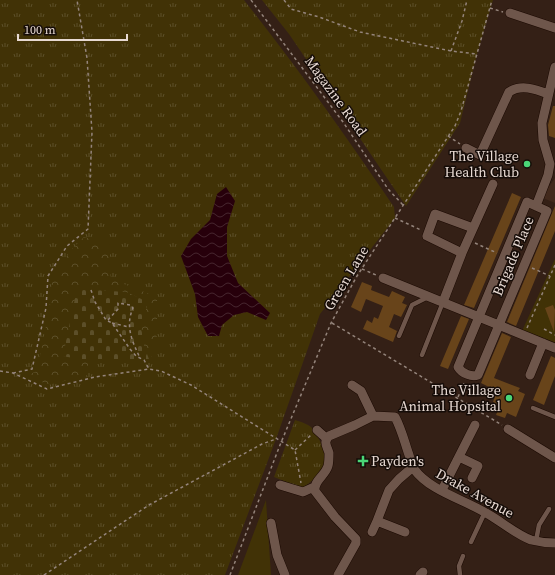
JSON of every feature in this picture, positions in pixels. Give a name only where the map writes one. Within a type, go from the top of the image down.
[{"type":"street","points":[[510,13],[555,28]]},
{"type":"street","points":[[536,206],[548,175],[550,164],[551,156],[543,140],[540,122],[555,67]]},
{"type":"street","points":[[466,148],[480,155],[509,92],[515,88],[522,87],[548,94]]},
{"type":"street","points":[[443,302],[462,253],[493,184]]},
{"type":"street","name":"Brigade Place","points":[[527,202],[547,211],[478,375],[474,376],[460,371],[458,367],[479,317],[527,202]]},
{"type":"street","points":[[462,253],[427,236],[435,214],[473,228]]},
{"type":"street","points":[[383,278],[555,348]]},
{"type":"street","points":[[530,375],[543,343]]},
{"type":"street","points":[[280,485],[303,492],[314,486],[327,470],[329,454],[325,443],[329,436],[373,416],[361,391],[352,385]]},
{"type":"street","name":"Drake Avenue","points":[[373,416],[395,417],[400,427],[413,467],[422,479],[431,486],[485,512],[503,522],[520,535],[544,543],[555,543]]},
{"type":"street","points":[[442,490],[475,425]]},
{"type":"street","points":[[508,429],[555,458]]},
{"type":"street","points":[[318,431],[327,439]]},
{"type":"street","points":[[459,457],[478,466],[472,478]]},
{"type":"street","points":[[372,532],[389,490],[413,467]]},
{"type":"street","points":[[314,486],[315,491],[335,517],[356,539],[356,543],[338,575]]},
{"type":"street","points":[[377,521],[405,532]]},
{"type":"street","points":[[271,523],[277,555],[285,575]]},
{"type":"lane","points":[[399,336],[412,305],[430,297]]},
{"type":"lane","points":[[422,355],[443,302]]},
{"type":"lane","points":[[533,408],[555,417]]},
{"type":"lane","points":[[536,541],[539,525],[549,509]]},
{"type":"lane","points":[[471,542],[485,512]]},
{"type":"lane","points":[[460,575],[459,566],[463,556]]},
{"type":"path","points":[[13,373],[32,369],[46,308],[48,276],[67,246],[88,229],[92,132],[87,58],[77,0]]},
{"type":"path","name":"Magazine Road","points":[[251,0],[344,122],[388,189],[403,205]]},
{"type":"path","points":[[284,0],[291,9],[319,17],[360,32],[451,51],[477,54]]},
{"type":"path","points":[[451,51],[462,21],[467,0]]},
{"type":"path","name":"Green Lane","points":[[230,575],[282,441],[332,323],[362,269],[455,126],[461,111],[492,0]]},
{"type":"path","points":[[490,8],[510,13]]},
{"type":"path","points":[[448,136],[466,148]]},
{"type":"path","points":[[396,218],[428,233]]},
{"type":"path","points":[[523,335],[555,265]]},
{"type":"path","points":[[362,269],[383,278]]},
{"type":"path","points":[[91,290],[95,302],[108,321],[129,327]]},
{"type":"path","points":[[108,321],[118,308],[118,303],[130,305],[133,308],[130,316],[129,327],[134,345],[140,358]]},
{"type":"path","points":[[112,323],[130,349],[144,360],[149,369]]},
{"type":"path","points":[[332,323],[458,397],[508,429]]},
{"type":"path","points":[[544,329],[555,335]]},
{"type":"path","points":[[0,371],[13,373],[47,389],[95,377],[149,369],[161,371],[191,385],[295,450],[303,492]]},
{"type":"path","points":[[458,397],[468,374]]},
{"type":"path","points":[[295,450],[310,436],[318,431]]},
{"type":"path","points":[[44,575],[149,505],[262,444],[276,439]]},
{"type":"shaded area","points":[[555,178],[555,203],[543,198]]},
{"type":"green space","points":[[0,0],[244,0],[321,102],[394,207],[395,218],[320,314],[276,439],[225,575],[0,575]]},
{"type":"green space","points":[[262,0],[493,0],[477,54],[460,123],[406,206],[289,34]]},
{"type":"green space","points":[[84,237],[111,245],[109,264],[111,279],[157,297],[157,335],[150,362],[144,346],[141,327],[148,302],[126,292],[102,291],[63,356],[88,361],[88,375],[48,385],[28,375],[37,371],[50,306],[52,278],[71,250]]},
{"type":"green space","points":[[555,259],[555,344],[522,331]]},
{"type":"green space","points":[[77,289],[126,292],[148,302],[141,327],[144,346],[150,362],[88,361],[63,356]]},
{"type":"green space","points":[[295,420],[308,425],[315,431],[325,456],[325,462],[320,473],[304,487],[299,487],[274,477]]},
{"type":"green space","points":[[266,500],[271,575],[238,575]]},
{"type":"water","points":[[226,187],[235,201],[227,227],[227,256],[238,283],[270,313],[266,320],[247,312],[234,315],[222,325],[219,336],[208,336],[198,317],[195,294],[181,256],[191,239],[210,220],[217,194]]},
{"type":"building","points":[[553,106],[555,106],[555,138],[549,136],[548,125]]},
{"type":"building","points":[[512,193],[521,197],[474,308],[464,305]]},
{"type":"building","points":[[555,206],[555,231],[516,326],[507,322]]},
{"type":"building","points":[[362,282],[372,286],[371,290],[389,297],[392,291],[405,297],[402,303],[407,305],[401,317],[394,314],[389,327],[397,331],[393,342],[363,329],[367,320],[372,323],[374,317],[378,319],[383,306],[366,299],[361,312],[351,307]]},
{"type":"building","points":[[553,305],[555,310],[554,332],[545,308]]},
{"type":"building","points":[[461,316],[469,319],[448,369],[440,366]]},
{"type":"building","points":[[502,333],[511,337],[494,378],[520,388],[518,391],[525,394],[516,417],[507,413],[505,418],[496,415],[500,405],[493,402],[497,391],[481,383]]},
{"type":"building","points":[[551,356],[555,358],[555,376],[544,405],[533,400]]},
{"type":"place","name":"The Village Health Club","points":[[527,164]]},
{"type":"place","name":"The Village Animal Hopsital","points":[[509,398]]},
{"type":"place","name":"Payden's","points":[[363,461]]}]
